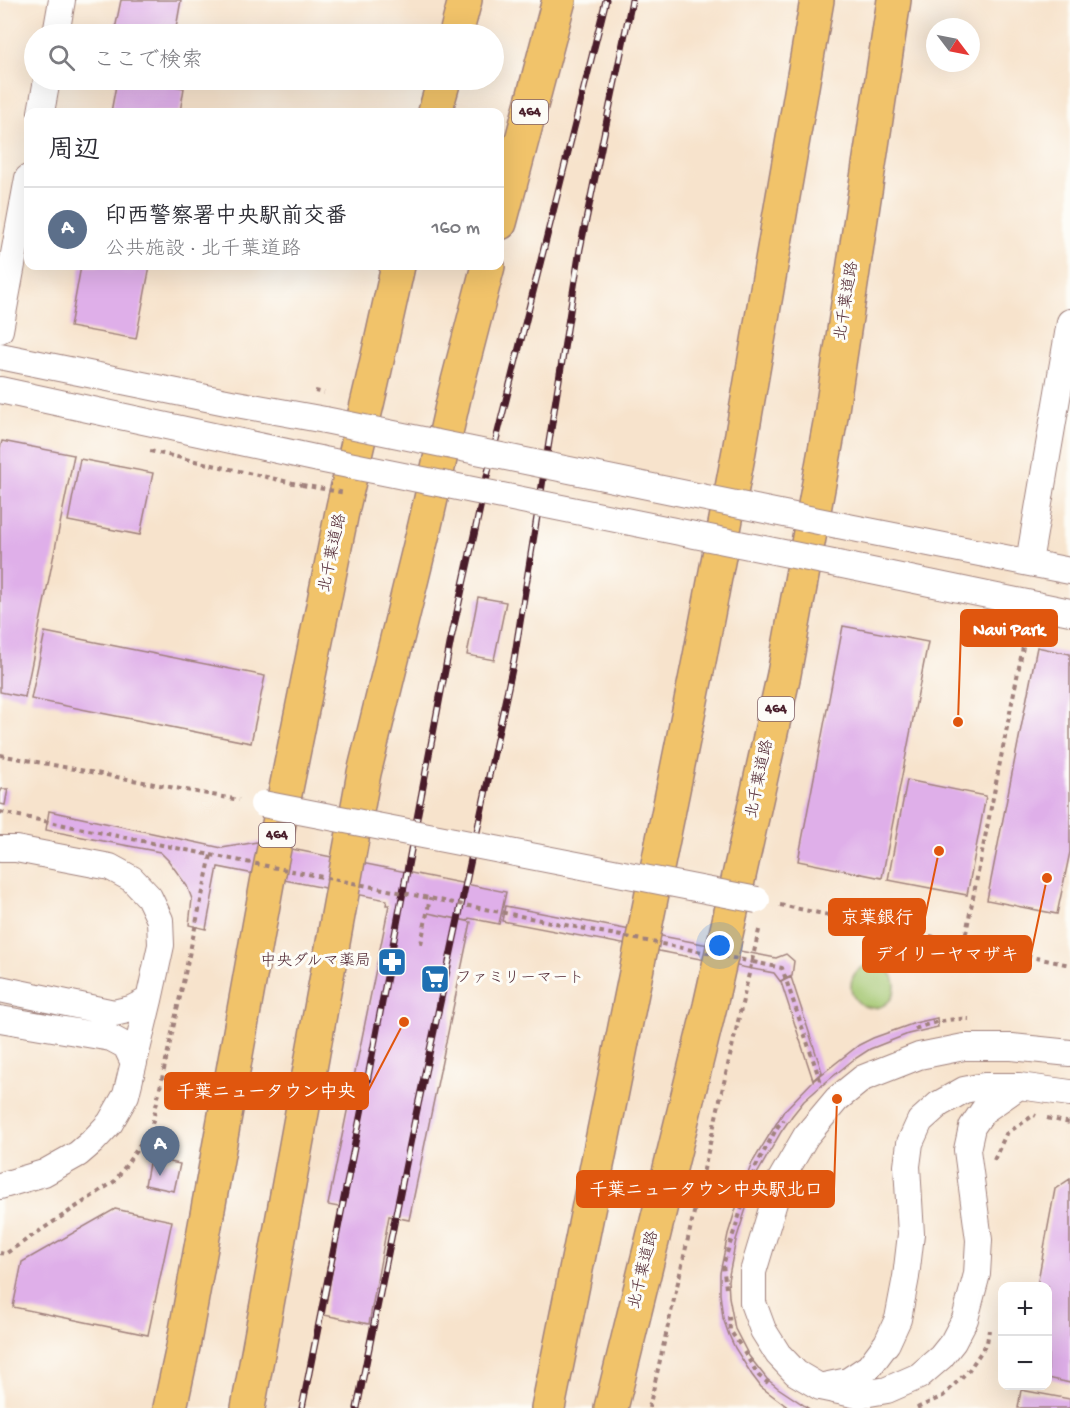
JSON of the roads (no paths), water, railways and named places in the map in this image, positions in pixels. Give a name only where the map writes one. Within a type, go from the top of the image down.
[{"type":"highway","points":[[459,24],[465,0]]},
{"type":"highway","name":"464","points":[[504,208],[559,0]]},
{"type":"highway","points":[[548,1408],[702,645],[745,418],[817,0]]},
{"type":"highway","name":"北千葉道路","points":[[611,1408],[710,1006],[784,674],[830,423],[894,0]]},
{"type":"highway","points":[[436,108],[441,90]]},
{"type":"highway","name":"北千葉道路","points":[[170,1408],[186,1335],[267,883],[343,507],[397,270]]},
{"type":"highway","points":[[248,1408],[364,773],[455,393],[487,270]]},
{"type":"street","points":[[58,24],[62,0]]},
{"type":"street","points":[[42,108],[45,90]]},
{"type":"street","points":[[0,330],[24,200]]},
{"type":"street","points":[[1029,562],[1070,322]]},
{"type":"street","points":[[0,356],[1070,571]]},
{"type":"street","points":[[0,390],[318,459],[1070,612]]},
{"type":"street","points":[[263,804],[757,900]]},
{"type":"street","points":[[0,849],[16,849],[111,867],[132,879],[149,897],[160,920],[161,945],[126,1095],[110,1123],[78,1154],[44,1173],[0,1186]]},
{"type":"street","points":[[0,989],[114,1013],[131,1009],[149,1000]]},
{"type":"street","points":[[0,1019],[111,1038],[126,1046],[134,1063]]},
{"type":"street","points":[[1019,1086],[983,1111],[972,1126],[967,1150],[979,1240],[977,1274],[965,1319],[953,1342],[941,1357],[919,1376],[887,1389],[858,1395],[820,1387],[796,1373],[778,1354],[763,1330],[753,1303],[753,1272],[781,1179],[806,1136],[837,1099],[863,1078],[919,1056],[964,1047],[1012,1047],[1070,1053]]},
{"type":"street","points":[[820,1387],[848,1381],[869,1366],[887,1343],[898,1319],[911,1234],[907,1166],[910,1143],[920,1121],[939,1104],[964,1090],[984,1086],[1019,1086],[1069,1093]]},
{"type":"railway","points":[[302,1408],[363,1103],[451,639],[488,472],[606,0]]},
{"type":"railway","points":[[357,1408],[415,1119],[514,660],[580,249],[632,0]]},
{"type":"place","name":"Navi Park","points":[[958,722]]},
{"type":"place","name":"京葉銀行","points":[[939,851]]},
{"type":"place","name":"デイリーヤマザキ","points":[[1047,878]]},
{"type":"place","name":"中央ダルマ薬局","points":[[392,962]]},
{"type":"place","name":"ファミリーマート","points":[[435,979]]},
{"type":"place","name":"千葉ニュータウン中央","points":[[404,1022]]},
{"type":"place","name":"千葉ニュータウン中央駅北口","points":[[837,1099]]},
{"type":"place","name":"印西警察署中央駅前交番","points":[[160,1176]]}]
